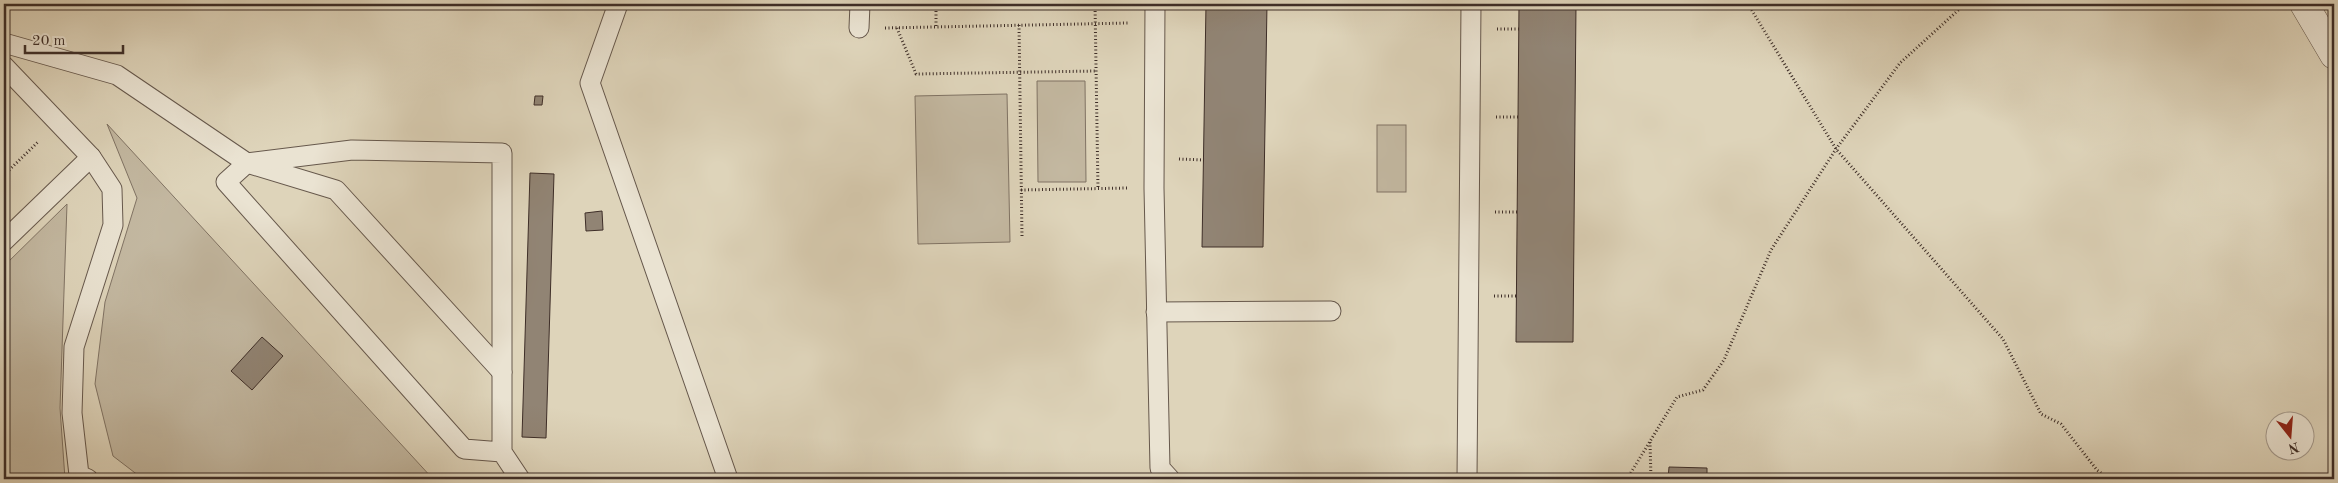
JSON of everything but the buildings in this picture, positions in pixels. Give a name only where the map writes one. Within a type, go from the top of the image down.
[{"type":"street","points":[[2304,4],[2334,55]]},
{"type":"lane","points":[[618,4],[590,83],[728,479]]},
{"type":"lane","points":[[860,4],[860,28]]},
{"type":"lane","points":[[1155,4],[1154,188],[1160,468],[1170,479]]},
{"type":"lane","points":[[1467,479],[1471,4]]},
{"type":"lane","points":[[4,43],[117,76],[247,163],[336,190],[502,372]]},
{"type":"lane","points":[[4,66],[91,157],[112,189],[113,224],[74,347],[72,413],[79,475],[88,479]]},
{"type":"lane","points":[[502,452],[464,449],[226,182],[247,163],[352,150],[502,153],[502,452],[520,479]]},
{"type":"lane","points":[[4,240],[91,157]]},
{"type":"lane","points":[[1156,312],[1331,311]]},
{"type":"path","points":[[936,4],[936,27]]},
{"type":"path","points":[[1095,4],[1098,189]]},
{"type":"path","points":[[1748,4],[1836,149],[2004,338],[2042,414],[2061,424],[2097,470],[2109,479]]},
{"type":"path","points":[[1627,479],[1677,396],[1703,390],[1724,360],[1771,250],[1836,149],[1900,63],[1965,4]]},
{"type":"path","points":[[860,28],[1155,23]]},
{"type":"path","points":[[1019,26],[1022,237]]},
{"type":"path","points":[[897,28],[916,74],[1096,72]]},
{"type":"path","points":[[4,175],[58,122]]},
{"type":"path","points":[[1021,190],[1154,188]]},
{"type":"path","points":[[1650,442],[1651,479]]},
{"type":"shaded area","points":[[1037,81],[1085,81],[1086,182],[1038,182]]},
{"type":"shaded area","points":[[1007,94],[1010,242],[918,244],[915,96]]},
{"type":"shaded area","points":[[107,124],[433,479],[143,479],[113,456],[95,384],[105,302],[137,198]]},
{"type":"shaded area","points":[[1377,125],[1406,125],[1406,192],[1377,192]]},
{"type":"shaded area","points":[[67,204],[60,408],[65,479],[4,479],[4,266]]}]
